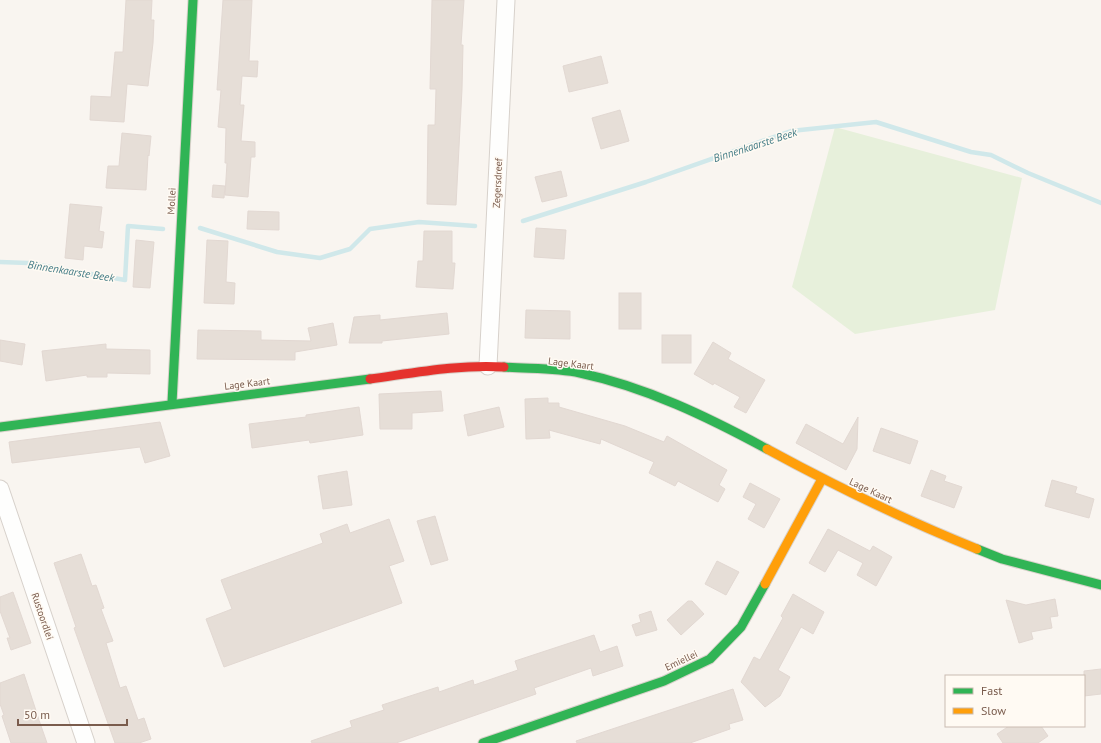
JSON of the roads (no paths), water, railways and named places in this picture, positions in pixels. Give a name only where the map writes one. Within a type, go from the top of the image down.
[{"type":"street","name":"Mollei","points":[[172,403],[193,0]]},
{"type":"street","name":"Zegersdreef","points":[[488,366],[506,0]]},
{"type":"street","name":"Lage Kaart","points":[[0,427],[172,403],[438,370],[488,366],[578,373],[613,381],[668,401],[727,427],[822,479],[935,532],[1002,559],[1101,585]]},
{"type":"street","name":"Emiellei","points":[[483,743],[664,681],[710,659],[741,627],[822,479]]},
{"type":"street","name":"Rustoordlei","points":[[0,489],[86,743]]},
{"type":"waterway","name":"Binnenkaarste Beek","points":[[523,221],[646,182],[791,131],[876,122],[971,152],[991,155],[1028,173],[1101,203]]},
{"type":"waterway","name":"Binnenkaarste Beek","points":[[200,228],[277,252],[320,258],[350,249],[370,229],[419,222],[475,226]]},
{"type":"waterway","name":"Binnenkaarste Beek","points":[[0,262],[28,263],[125,280],[128,226],[163,229]]}]
